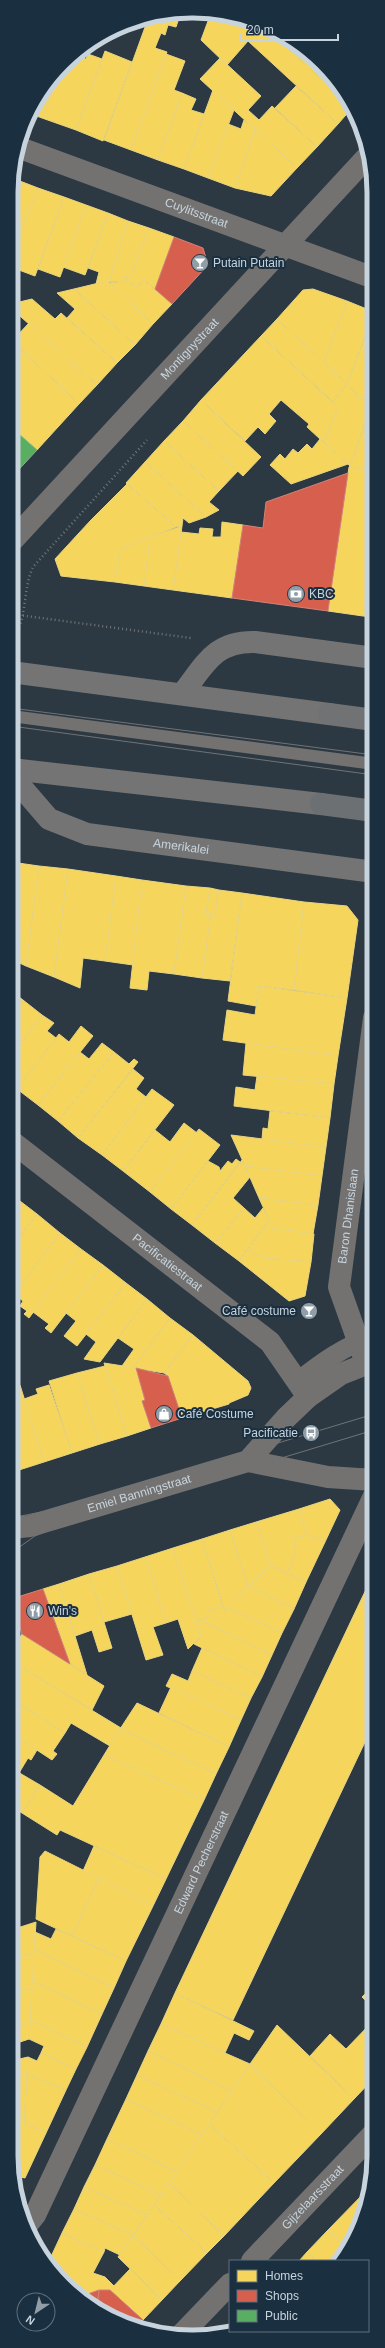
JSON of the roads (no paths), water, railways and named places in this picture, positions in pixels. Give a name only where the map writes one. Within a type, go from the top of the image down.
[{"type":"highway","points":[[329,714],[367,719]]},
{"type":"highway","points":[[320,804],[367,810]]},
{"type":"main road","points":[[182,694],[214,654],[225,646],[239,642],[255,642],[367,657]]},
{"type":"main road","points":[[18,673],[329,714]]},
{"type":"main road","points":[[18,770],[320,804]]},
{"type":"main road","name":"Amerikalei","points":[[18,783],[48,819],[87,834],[367,871]]},
{"type":"street","name":"Cuylitsstraat","points":[[23,149],[367,275]]},
{"type":"street","name":"Montignystraat","points":[[18,534],[364,160]]},
{"type":"street","name":"Baron Dhanislaan","points":[[365,1338],[339,1287],[367,1072]]},
{"type":"street","name":"Pacificatiestraat","points":[[18,1146],[270,1342],[303,1389]]},
{"type":"street","points":[[248,1461],[286,1418],[303,1389],[326,1359],[365,1338]]},
{"type":"street","points":[[303,1389],[326,1383],[367,1363]]},
{"type":"street","name":"Emiel Banningstraat","points":[[21,1527],[248,1461],[328,1477],[367,1480]]},
{"type":"street","name":"Edward Pecherstraat","points":[[30,2220],[367,1511]]},
{"type":"street","name":"Gijzelaarsstraat","points":[[253,2260],[367,2140]]},
{"type":"street","points":[[186,2330],[229,2285]]},
{"type":"lane","points":[[18,717],[367,763]]},
{"type":"tram line","points":[[18,709],[367,754]]},
{"type":"tram line","points":[[18,727],[367,774]]},
{"type":"tram line","points":[[18,1517],[66,1507],[367,1416]]},
{"type":"tram line","points":[[18,1548],[35,1536],[70,1522],[367,1432]]},
{"type":"place","name":"Putain Putain","points":[[200,263]]},
{"type":"place","name":"KBC","points":[[296,594]]},
{"type":"place","name":"Café costume","points":[[309,1311]]},
{"type":"place","name":"Café Costume","points":[[164,1414]]},
{"type":"place","name":"Pacificatie","points":[[311,1433]]},
{"type":"place","name":"Win's","points":[[35,1611]]}]
